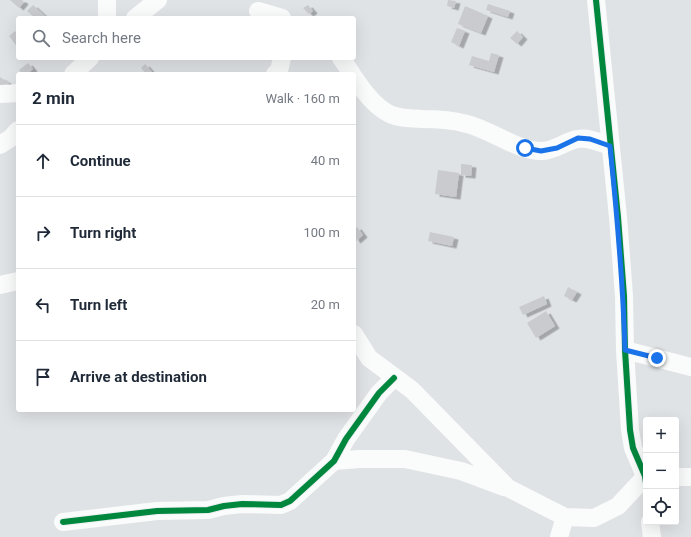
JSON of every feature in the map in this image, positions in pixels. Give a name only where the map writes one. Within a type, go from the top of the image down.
[{"type":"street","points":[[107,0],[107,16]]},
{"type":"street","points":[[138,16],[158,0]]},
{"type":"street","points":[[596,0],[618,217],[624,296],[625,350],[630,430],[633,448],[643,472]]},
{"type":"street","points":[[257,10],[276,16]]},
{"type":"street","points":[[75,72],[88,60]]},
{"type":"street","points":[[278,72],[282,60]]},
{"type":"street","points":[[342,60],[351,72]]},
{"type":"street","points":[[356,80],[369,98],[391,115],[405,119],[466,123],[482,128],[525,148],[541,151],[557,148],[578,138],[590,139],[610,146]]},
{"type":"street","points":[[0,94],[16,93]]},
{"type":"street","points":[[0,146],[16,132]]},
{"type":"street","points":[[0,285],[16,281]]},
{"type":"street","points":[[356,337],[369,358],[412,390],[508,488]]},
{"type":"street","points":[[625,350],[691,367]]},
{"type":"street","points":[[63,522],[157,511],[208,510],[242,504],[281,505],[290,501],[334,461],[346,439],[379,393],[394,378]]},
{"type":"street","points":[[334,461],[405,458],[461,471],[508,488],[565,517],[594,518],[618,506],[643,482]]},
{"type":"street","points":[[679,477],[691,477]]},
{"type":"street","points":[[559,537],[565,517]]},
{"type":"street","points":[[650,525],[652,537]]},
{"type":"building","points":[[10,0],[22,0],[24,2],[19,8]]},
{"type":"building","points":[[448,0],[456,1],[454,8],[447,6]]},
{"type":"building","points":[[488,4],[510,11],[508,17],[486,10]]},
{"type":"building","points":[[33,5],[45,16],[33,16],[27,11]]},
{"type":"building","points":[[308,5],[313,11],[309,14],[303,8]]},
{"type":"building","points":[[465,6],[488,16],[481,33],[458,24]]},
{"type":"building","points":[[457,28],[465,31],[459,46],[451,42]]},
{"type":"building","points":[[15,31],[16,45],[9,36]]},
{"type":"building","points":[[517,31],[523,37],[517,44],[510,38]]},
{"type":"building","points":[[491,53],[499,55],[494,72],[469,65],[472,56],[489,61]]},
{"type":"building","points":[[28,63],[33,69],[29,72],[20,72],[19,70]]},
{"type":"building","points":[[145,64],[152,72],[144,72],[141,68]]},
{"type":"building","points":[[0,77],[9,83],[3,91],[0,88]]},
{"type":"building","points":[[461,164],[472,165],[471,176],[461,175]]},
{"type":"building","points":[[438,170],[459,173],[456,197],[435,194]]},
{"type":"building","points":[[356,228],[363,235],[356,241]]},
{"type":"building","points":[[430,232],[454,237],[452,246],[428,241]]},
{"type":"building","points":[[568,287],[577,292],[572,300],[564,296]]},
{"type":"building","points":[[544,296],[547,304],[523,315],[519,307]]},
{"type":"building","points":[[546,311],[555,326],[536,338],[527,323]]},
{"type":"cycle path","points":[[596,0],[618,217],[624,296],[625,350],[630,430],[633,448],[643,471]]},
{"type":"cycle path","points":[[63,522],[157,511],[208,510],[242,504],[281,505],[290,501],[334,461],[346,439],[379,393],[394,378]]},
{"type":"route","points":[[525,148],[541,151],[557,148],[578,138],[590,139],[610,146],[618,217],[624,296],[625,350],[657,358]]}]
